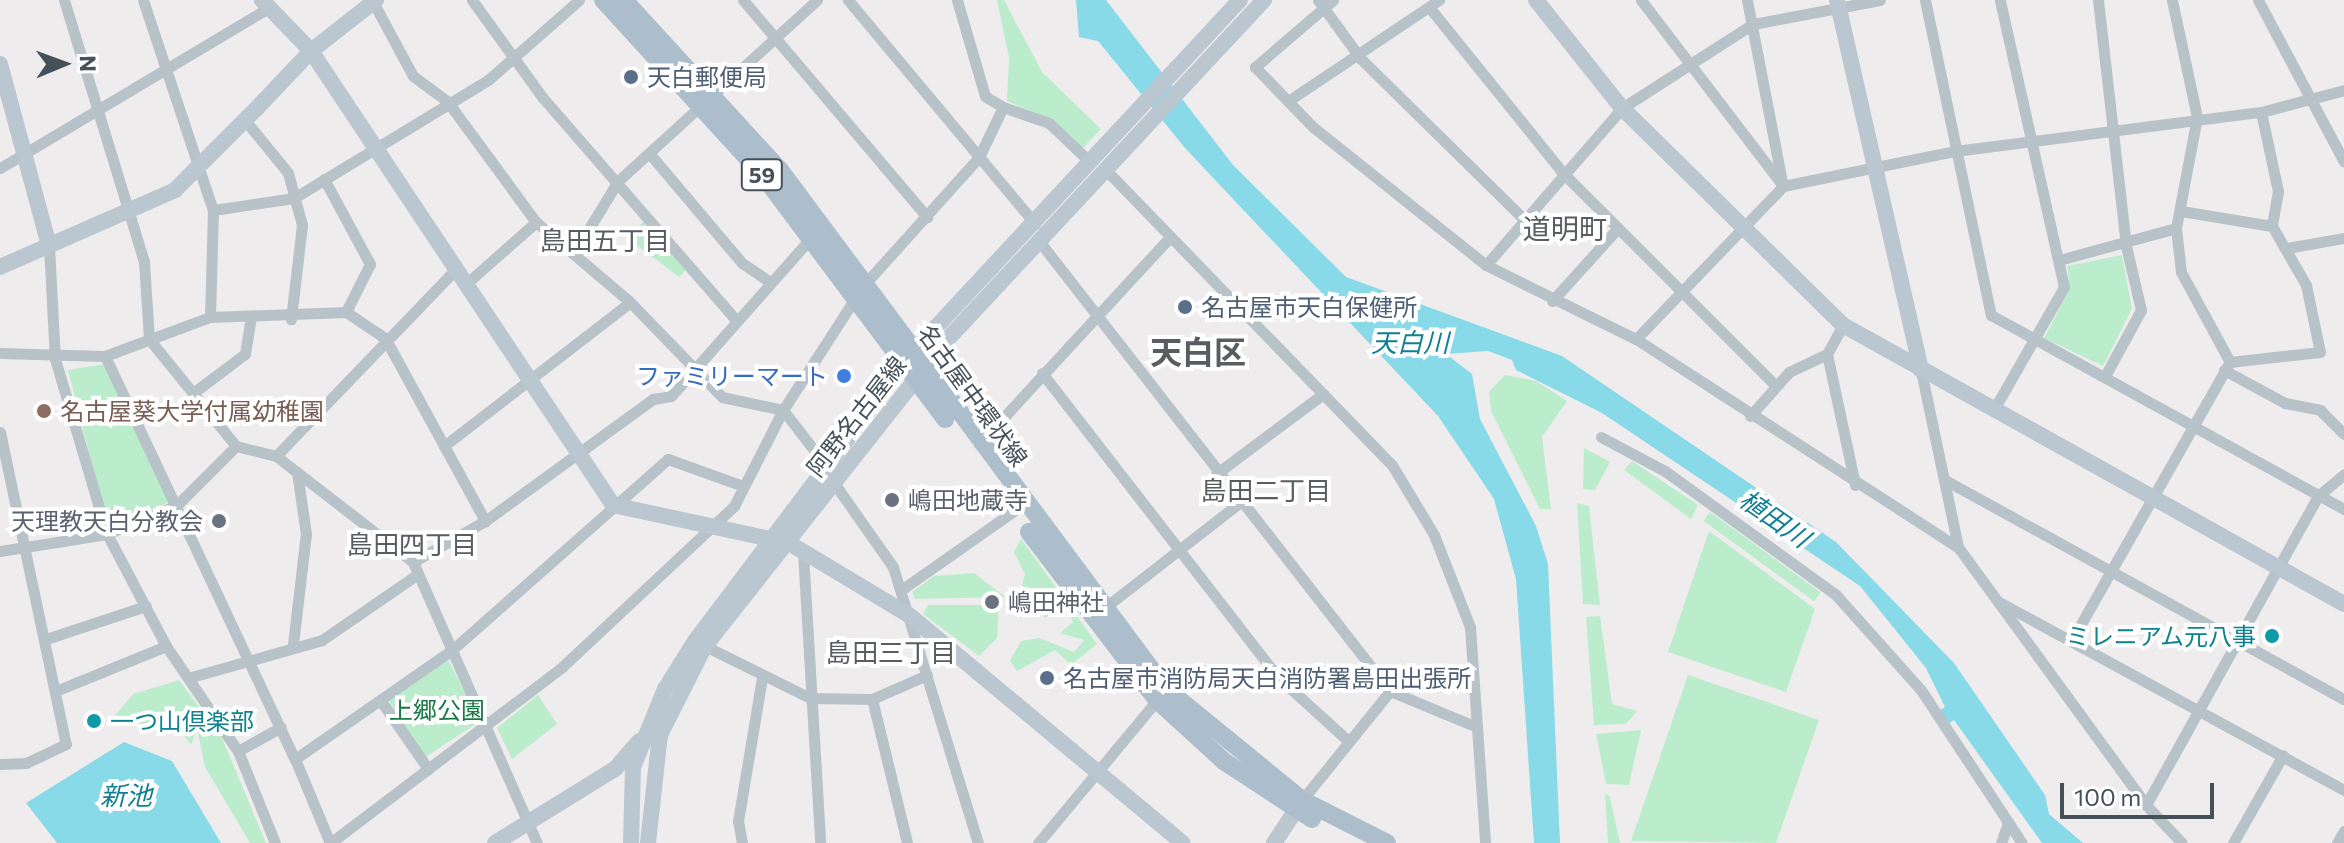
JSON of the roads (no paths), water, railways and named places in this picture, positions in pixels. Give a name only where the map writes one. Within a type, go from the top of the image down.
[{"type":"main road","name":"名古屋中環状線","points":[[603,0],[780,170],[858,293],[1014,511],[1157,700],[1225,762],[1357,843]]},
{"type":"main road","name":"名古屋中環状線","points":[[624,0],[708,100],[809,240],[858,293]]},
{"type":"main road","name":"名古屋中環状線","points":[[913,366],[979,445],[1166,689],[1298,804],[1387,843]]},
{"type":"street","points":[[64,0],[125,210],[144,262],[149,339],[236,446],[276,456],[413,562],[452,650],[490,724],[531,821],[537,843]]},
{"type":"street","points":[[143,0],[213,210],[210,317]]},
{"type":"street","points":[[472,0],[515,59],[736,320]]},
{"type":"street","points":[[213,210],[294,198],[378,142],[515,59],[579,0]]},
{"type":"street","points":[[743,0],[927,217]]},
{"type":"street","points":[[574,253],[618,181],[817,0]]},
{"type":"street","points":[[848,0],[979,157],[1037,232],[1096,318],[1238,504],[1390,691],[1477,727]]},
{"type":"street","points":[[957,0],[985,96],[1003,107],[1049,123],[1098,165],[1167,240],[1392,465],[1434,535],[1470,627],[1485,843]]},
{"type":"street","name":"阿野名古屋線","points":[[1127,135],[1240,0]]},
{"type":"street","name":"阿野名古屋線","points":[[633,767],[645,733],[695,641],[827,467],[913,366],[1098,165],[1264,0]]},
{"type":"street","points":[[1536,0],[1622,108],[1741,231],[1843,325],[2344,604]]},
{"type":"street","points":[[1747,0],[1783,186]]},
{"type":"street","points":[[1486,265],[1562,172],[1622,108],[1753,24],[1838,4],[1880,0]]},
{"type":"street","points":[[1925,0],[1991,315],[2344,509]]},
{"type":"street","points":[[1993,411],[2064,287],[2000,0]]},
{"type":"street","points":[[2098,0],[2115,128],[2126,246],[2141,310],[2105,376]]},
{"type":"street","points":[[2172,0],[2197,117],[2176,228],[2181,272],[2227,366],[2285,403],[2320,410],[2344,434]]},
{"type":"street","points":[[2258,0],[2344,162]]},
{"type":"street","points":[[0,267],[175,190],[198,163],[245,120],[311,51],[374,1],[413,76],[447,101],[536,222],[630,302],[722,397],[783,410],[827,467]]},
{"type":"street","points":[[1644,1],[1783,186]]},
{"type":"street","points":[[1525,220],[1361,59],[1325,2],[1255,67],[1288,101],[1486,265],[1552,301],[1636,339],[1855,485],[1958,547],[2146,805],[2182,843]]},
{"type":"street","points":[[0,168],[265,4],[311,51],[378,142],[456,269],[576,454],[613,505],[714,525],[771,542],[789,543],[909,615],[1183,843]]},
{"type":"street","points":[[1288,101],[1361,59],[1434,4],[1562,172],[1774,384]]},
{"type":"street","points":[[1838,4],[1958,547]]},
{"type":"street","points":[[0,64],[49,246],[55,359],[107,534],[166,646],[238,751],[275,843]]},
{"type":"street","points":[[1636,339],[1783,186],[1955,151],[2197,117],[2261,112],[2344,90]]},
{"type":"street","points":[[105,356],[281,727],[332,842],[490,724],[714,525],[743,486],[783,410],[858,293],[979,157],[1003,107]]},
{"type":"street","points":[[2227,366],[2320,352],[2306,285],[2272,226],[2278,191],[2261,112]]},
{"type":"street","points":[[245,120],[288,173],[302,225],[291,319]]},
{"type":"street","points":[[649,153],[742,263],[770,282]]},
{"type":"street","points":[[324,179],[370,264],[346,312]]},
{"type":"street","points":[[2181,211],[2272,226]]},
{"type":"street","points":[[467,283],[536,222]]},
{"type":"street","points":[[2059,260],[2126,246],[2176,228]]},
{"type":"street","points":[[1552,301],[1617,229]]},
{"type":"street","points":[[2287,248],[2344,238]]},
{"type":"street","points":[[413,562],[485,521],[653,399],[671,396],[809,240]]},
{"type":"street","points":[[979,445],[1167,240]]},
{"type":"street","points":[[276,456],[385,338],[456,269]]},
{"type":"street","points":[[444,446],[532,384],[630,302]]},
{"type":"street","points":[[0,353],[55,359],[105,356],[210,317],[291,319],[346,312],[385,338],[485,521]]},
{"type":"street","points":[[193,393],[245,354],[251,318]]},
{"type":"street","points":[[1750,416],[1774,384],[1827,354],[1843,325]]},
{"type":"street","points":[[1827,354],[1855,485]]},
{"type":"street","name":"阿野名古屋線","points":[[615,769],[633,767],[652,775],[674,700],[705,646],[834,483],[913,366]]},
{"type":"street","points":[[2073,638],[2155,500],[2227,366]]},
{"type":"street","points":[[1042,373],[1176,553],[1279,678],[1345,738]]},
{"type":"street","points":[[1216,474],[1323,394]]},
{"type":"street","points":[[0,432],[30,547],[66,744],[26,763],[0,764]]},
{"type":"street","points":[[1601,437],[1691,488],[1836,595],[1921,690],[2022,843]]},
{"type":"street","points":[[0,551],[107,534],[177,505],[236,446]]},
{"type":"street","points":[[295,759],[452,650],[668,459],[743,486]]},
{"type":"street","points":[[293,644],[306,534],[297,472]]},
{"type":"street","points":[[2146,805],[2318,496],[2344,474]]},
{"type":"street","points":[[1945,480],[2344,699]]},
{"type":"street","points":[[834,483],[893,567],[978,843]]},
{"type":"street","points":[[1103,610],[1238,504]]},
{"type":"street","points":[[901,590],[1014,511]]},
{"type":"street","points":[[803,553],[820,843]]},
{"type":"street","points":[[188,678],[293,644],[322,640],[418,574]]},
{"type":"street","points":[[1997,601],[2073,638],[2344,790]]},
{"type":"street","points":[[49,638],[146,606]]},
{"type":"street","points":[[58,690],[166,646]]},
{"type":"street","points":[[705,646],[762,677],[810,698],[872,699],[927,675]]},
{"type":"street","points":[[742,843],[738,821],[762,677]]},
{"type":"street","points":[[1274,843],[1345,738],[1390,691]]},
{"type":"street","points":[[872,699],[907,843]]},
{"type":"street","points":[[1046,841],[1097,769],[1157,700]]},
{"type":"street","points":[[381,701],[428,769]]},
{"type":"street","points":[[238,751],[281,727]]},
{"type":"street","name":"阿野名古屋線","points":[[495,843],[615,769],[645,733]]},
{"type":"street","points":[[2233,843],[2283,755]]},
{"type":"street","points":[[631,843],[633,767]]},
{"type":"street","points":[[648,843],[652,775]]},
{"type":"street","points":[[2001,843],[2008,823]]},
{"type":"street","points":[[2337,843],[2344,831]]},
{"type":"water","name":"天白川","points":[[1076,0],[1106,0],[1233,165],[1346,277],[1562,356],[1836,542],[1954,663],[2045,795],[2049,814],[2083,843],[2042,843],[1954,720],[1948,724],[1939,711],[1945,707],[1926,668],[1860,586],[1602,413],[1516,370],[1512,360],[1488,351],[1446,354],[1472,374],[1480,419],[1536,526],[1548,564],[1560,843],[1534,843],[1516,579],[1494,499],[1438,416],[1185,148],[1098,41],[1079,37]]},
{"type":"water","name":"新池","points":[[124,742],[172,761],[221,843],[57,843],[26,803]]},
{"type":"place","name":"天白郵便局","points":[[631,77]]},
{"type":"place","name":"名古屋市天白保健所","points":[[1185,307]]},
{"type":"place","name":"ファミリーマート","points":[[844,376]]},
{"type":"place","name":"名古屋葵大学付属幼稚園","points":[[44,411]]},
{"type":"place","name":"嶋田地蔵寺","points":[[892,500]]},
{"type":"place","name":"天理教天白分教会","points":[[219,521]]},
{"type":"place","name":"嶋田神社","points":[[992,602]]},
{"type":"place","name":"ミレニアム元八事","points":[[2272,636]]},
{"type":"place","name":"名古屋市消防局天白消防署島田出張所","points":[[1047,678]]},
{"type":"place","name":"一つ山倶楽部","points":[[94,721]]},
{"type":"district","name":"道明町","points":[[1565,228]]},
{"type":"district","name":"島田五丁目","points":[[605,240]]},
{"type":"district","name":"天白区","points":[[1198,351]]},
{"type":"district","name":"島田二丁目","points":[[1266,490]]},
{"type":"district","name":"島田四丁目","points":[[412,544]]},
{"type":"district","name":"島田三丁目","points":[[891,652]]},
{"type":"water label","name":"植田川","points":[[1775,518]]},
{"type":"park label","name":"上郷公園","points":[[437,710]]}]
